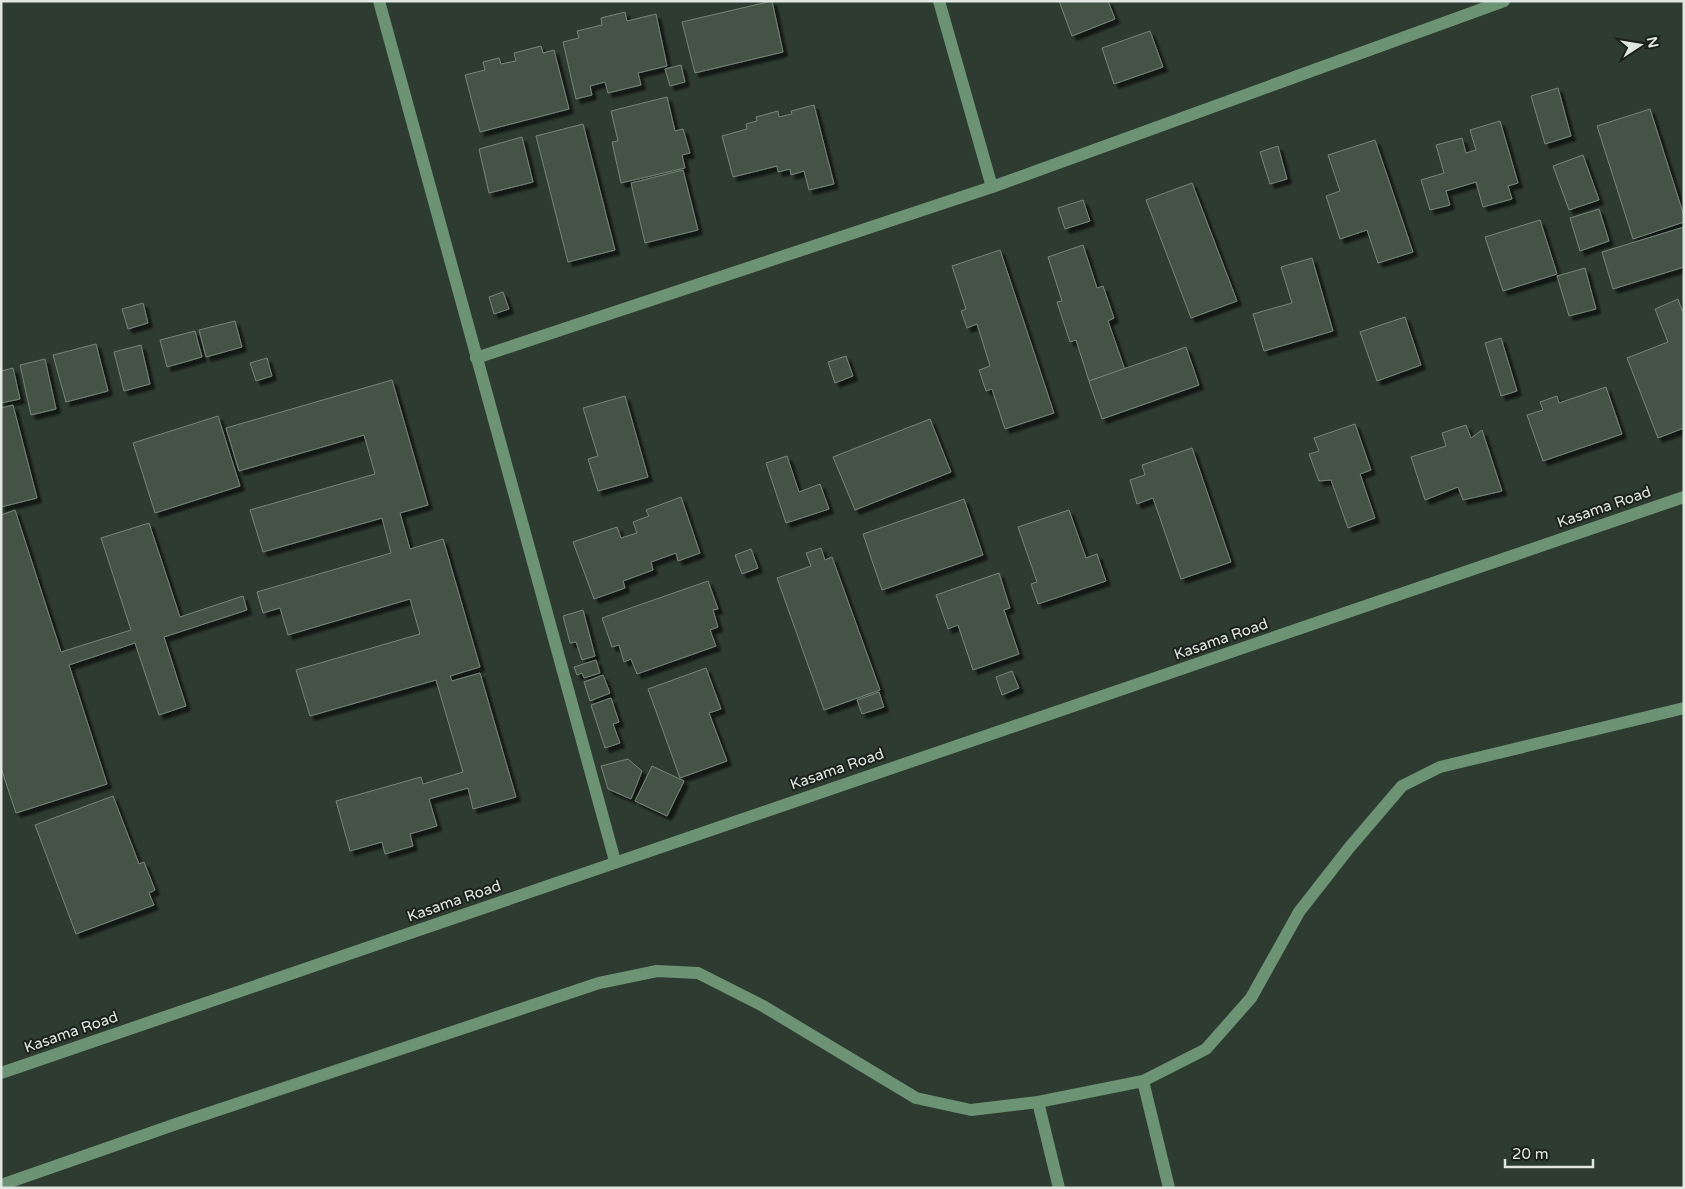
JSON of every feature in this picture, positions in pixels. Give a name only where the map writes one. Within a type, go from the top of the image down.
[{"type":"street","points":[[379,1],[615,862]]},
{"type":"street","points":[[938,1],[992,187]]},
{"type":"street","points":[[476,358],[992,187],[1504,1]]},
{"type":"street","name":"Kasama Road","points":[[1,1073],[1684,497]]},
{"type":"street","points":[[1,1185],[598,982],[657,971],[698,973],[763,1006],[916,1098],[971,1110],[1038,1102],[1143,1081],[1206,1049],[1251,998],[1299,912],[1349,848],[1402,786],[1440,767],[1684,708]]},
{"type":"street","points":[[1143,1081],[1169,1188]]},
{"type":"street","points":[[1038,1102],[1059,1188]]},
{"type":"building","points":[[772,1],[783,52],[695,73],[682,22]]},
{"type":"building","points":[[1059,1],[1108,1],[1115,19],[1072,36]]},
{"type":"building","points":[[625,12],[627,21],[656,14],[667,66],[638,73],[641,85],[608,93],[605,82],[590,86],[592,95],[576,99],[563,42],[579,38],[577,31],[602,25],[601,18]]},
{"type":"building","points":[[1150,31],[1163,67],[1114,84],[1102,48]]},
{"type":"building","points":[[541,46],[543,53],[554,50],[569,109],[480,132],[465,75],[485,70],[483,62],[499,58],[501,64],[516,61],[514,53]]},
{"type":"building","points":[[681,65],[685,82],[670,86],[665,69]]},
{"type":"building","points":[[1558,88],[1571,136],[1545,144],[1531,96]]},
{"type":"building","points":[[667,97],[675,131],[683,129],[690,153],[682,155],[685,168],[621,183],[612,142],[618,141],[611,111]]},
{"type":"building","points":[[814,105],[834,184],[809,190],[804,171],[791,175],[790,169],[778,172],[777,166],[733,177],[722,136],[747,129],[746,124],[757,121],[756,117],[778,111],[779,117],[792,114],[791,111]]},
{"type":"building","points":[[1650,109],[1684,216],[1684,222],[1633,239],[1597,126]]},
{"type":"building","points":[[1500,121],[1518,183],[1508,186],[1512,199],[1483,207],[1476,182],[1446,191],[1450,205],[1430,210],[1421,180],[1444,173],[1436,145],[1462,138],[1466,153],[1476,150],[1470,130]]},
{"type":"building","points":[[583,124],[615,250],[568,262],[536,136]]},
{"type":"building","points":[[522,137],[533,182],[489,193],[479,149]]},
{"type":"building","points":[[1375,140],[1413,252],[1378,263],[1367,230],[1340,239],[1326,196],[1340,191],[1328,155]]},
{"type":"building","points":[[1278,146],[1287,179],[1270,184],[1260,152]]},
{"type":"building","points":[[1583,155],[1599,200],[1569,210],[1553,166]]},
{"type":"building","points":[[683,170],[698,230],[645,243],[631,183]]},
{"type":"building","points":[[1192,183],[1237,301],[1191,318],[1146,200]]},
{"type":"building","points":[[1083,200],[1090,221],[1065,229],[1058,208]]},
{"type":"building","points":[[1599,209],[1609,241],[1580,251],[1570,218]]},
{"type":"building","points":[[1540,220],[1557,274],[1503,291],[1485,237]]},
{"type":"building","points":[[1684,227],[1684,267],[1613,289],[1602,252]]},
{"type":"building","points":[[1083,245],[1097,288],[1103,286],[1114,318],[1108,321],[1125,370],[1089,381],[1076,340],[1070,342],[1057,302],[1062,301],[1048,257]]},
{"type":"building","points":[[1000,250],[1054,413],[1005,429],[992,389],[986,391],[979,370],[990,366],[977,324],[967,328],[961,311],[966,309],[952,266]]},
{"type":"building","points":[[1312,258],[1333,331],[1264,351],[1253,314],[1292,303],[1281,267]]},
{"type":"building","points":[[1585,268],[1596,309],[1569,316],[1557,276]]},
{"type":"building","points":[[503,292],[509,309],[494,314],[489,297]]},
{"type":"building","points":[[1678,299],[1682,310],[1684,309],[1684,428],[1658,438],[1627,358],[1668,342],[1655,309]]},
{"type":"building","points":[[143,303],[148,323],[128,329],[122,309]]},
{"type":"building","points":[[1405,317],[1421,365],[1377,381],[1360,332]]},
{"type":"building","points":[[235,321],[242,347],[206,357],[199,330]]},
{"type":"building","points":[[195,331],[202,357],[167,367],[160,340]]},
{"type":"building","points":[[1501,338],[1517,391],[1501,396],[1485,343]]},
{"type":"building","points":[[96,344],[108,391],[66,402],[53,355]]},
{"type":"building","points":[[141,345],[150,384],[124,391],[114,352]]},
{"type":"building","points":[[1186,347],[1199,385],[1102,419],[1089,381]]},
{"type":"building","points":[[846,356],[853,376],[835,383],[828,362]]},
{"type":"building","points":[[267,358],[272,376],[256,381],[250,363]]},
{"type":"building","points":[[45,359],[56,409],[31,415],[20,365]]},
{"type":"building","points":[[13,368],[20,399],[1,403],[1,371]]},
{"type":"building","points":[[392,380],[428,505],[400,513],[410,549],[443,539],[480,667],[450,676],[452,681],[480,673],[516,797],[473,809],[468,788],[429,799],[437,826],[410,834],[413,846],[385,854],[382,842],[350,851],[336,801],[421,777],[423,784],[463,772],[436,680],[310,716],[296,670],[420,634],[410,599],[288,635],[280,608],[263,613],[257,592],[391,553],[382,518],[263,552],[250,510],[375,474],[364,435],[239,471],[226,428]]},
{"type":"building","points":[[1606,387],[1622,434],[1543,461],[1527,415],[1543,410],[1540,402],[1557,396],[1559,403]]},
{"type":"building","points":[[625,396],[648,477],[598,491],[588,459],[598,456],[583,408]]},
{"type":"building","points":[[13,405],[37,498],[1,507],[1,408]]},
{"type":"building","points":[[218,416],[240,486],[155,513],[133,443]]},
{"type":"building","points":[[930,419],[951,472],[855,510],[833,457]]},
{"type":"building","points":[[1355,424],[1371,470],[1360,474],[1375,518],[1348,528],[1331,480],[1319,481],[1309,454],[1319,451],[1314,438]]},
{"type":"building","points":[[1466,425],[1471,438],[1482,430],[1502,491],[1463,500],[1458,487],[1425,500],[1411,457],[1446,446],[1442,433]]},
{"type":"building","points":[[1192,448],[1231,562],[1181,579],[1153,498],[1137,504],[1130,480],[1145,475],[1142,465]]},
{"type":"building","points":[[787,456],[799,492],[820,484],[829,509],[786,523],[766,463]]},
{"type":"building","points":[[681,497],[700,553],[678,561],[676,553],[651,562],[653,570],[623,581],[625,588],[594,599],[573,542],[617,527],[621,538],[637,533],[633,522],[649,516],[646,510]]},
{"type":"building","points":[[964,499],[983,555],[882,590],[863,534]]},
{"type":"building","points":[[15,510],[61,652],[131,630],[101,538],[149,523],[180,617],[243,596],[247,610],[164,637],[186,706],[159,715],[135,643],[69,665],[107,784],[16,813],[1,768],[1,515]]},
{"type":"building","points":[[1069,510],[1086,558],[1097,554],[1106,581],[1038,604],[1031,584],[1037,582],[1018,527]]},
{"type":"building","points":[[821,548],[825,560],[832,557],[880,690],[824,710],[777,578],[811,566],[806,553]]},
{"type":"building","points":[[751,549],[758,568],[742,574],[735,555]]},
{"type":"building","points":[[999,573],[1010,608],[1004,610],[1019,654],[973,670],[958,625],[948,629],[936,595]]},
{"type":"building","points":[[708,581],[718,609],[713,610],[718,627],[710,630],[716,646],[637,674],[631,659],[624,662],[619,645],[612,647],[602,618]]},
{"type":"building","points":[[583,610],[595,656],[582,660],[576,642],[570,643],[563,616]]},
{"type":"building","points":[[596,660],[600,673],[584,678],[582,673],[577,675],[574,667]]},
{"type":"building","points":[[706,668],[721,709],[709,713],[727,761],[680,778],[648,689]]},
{"type":"building","points":[[1012,671],[1019,688],[1002,695],[996,677]]},
{"type":"building","points":[[603,675],[610,693],[590,701],[584,682]]},
{"type":"building","points":[[879,692],[884,707],[862,714],[857,700]]},
{"type":"building","points":[[611,698],[619,722],[613,724],[620,743],[605,748],[591,705]]},
{"type":"building","points":[[628,759],[642,771],[631,799],[608,789],[601,766]]},
{"type":"building","points":[[652,766],[684,781],[667,816],[635,801]]},
{"type":"building","points":[[113,796],[139,864],[144,862],[155,890],[149,893],[154,905],[76,934],[35,825]]}]
